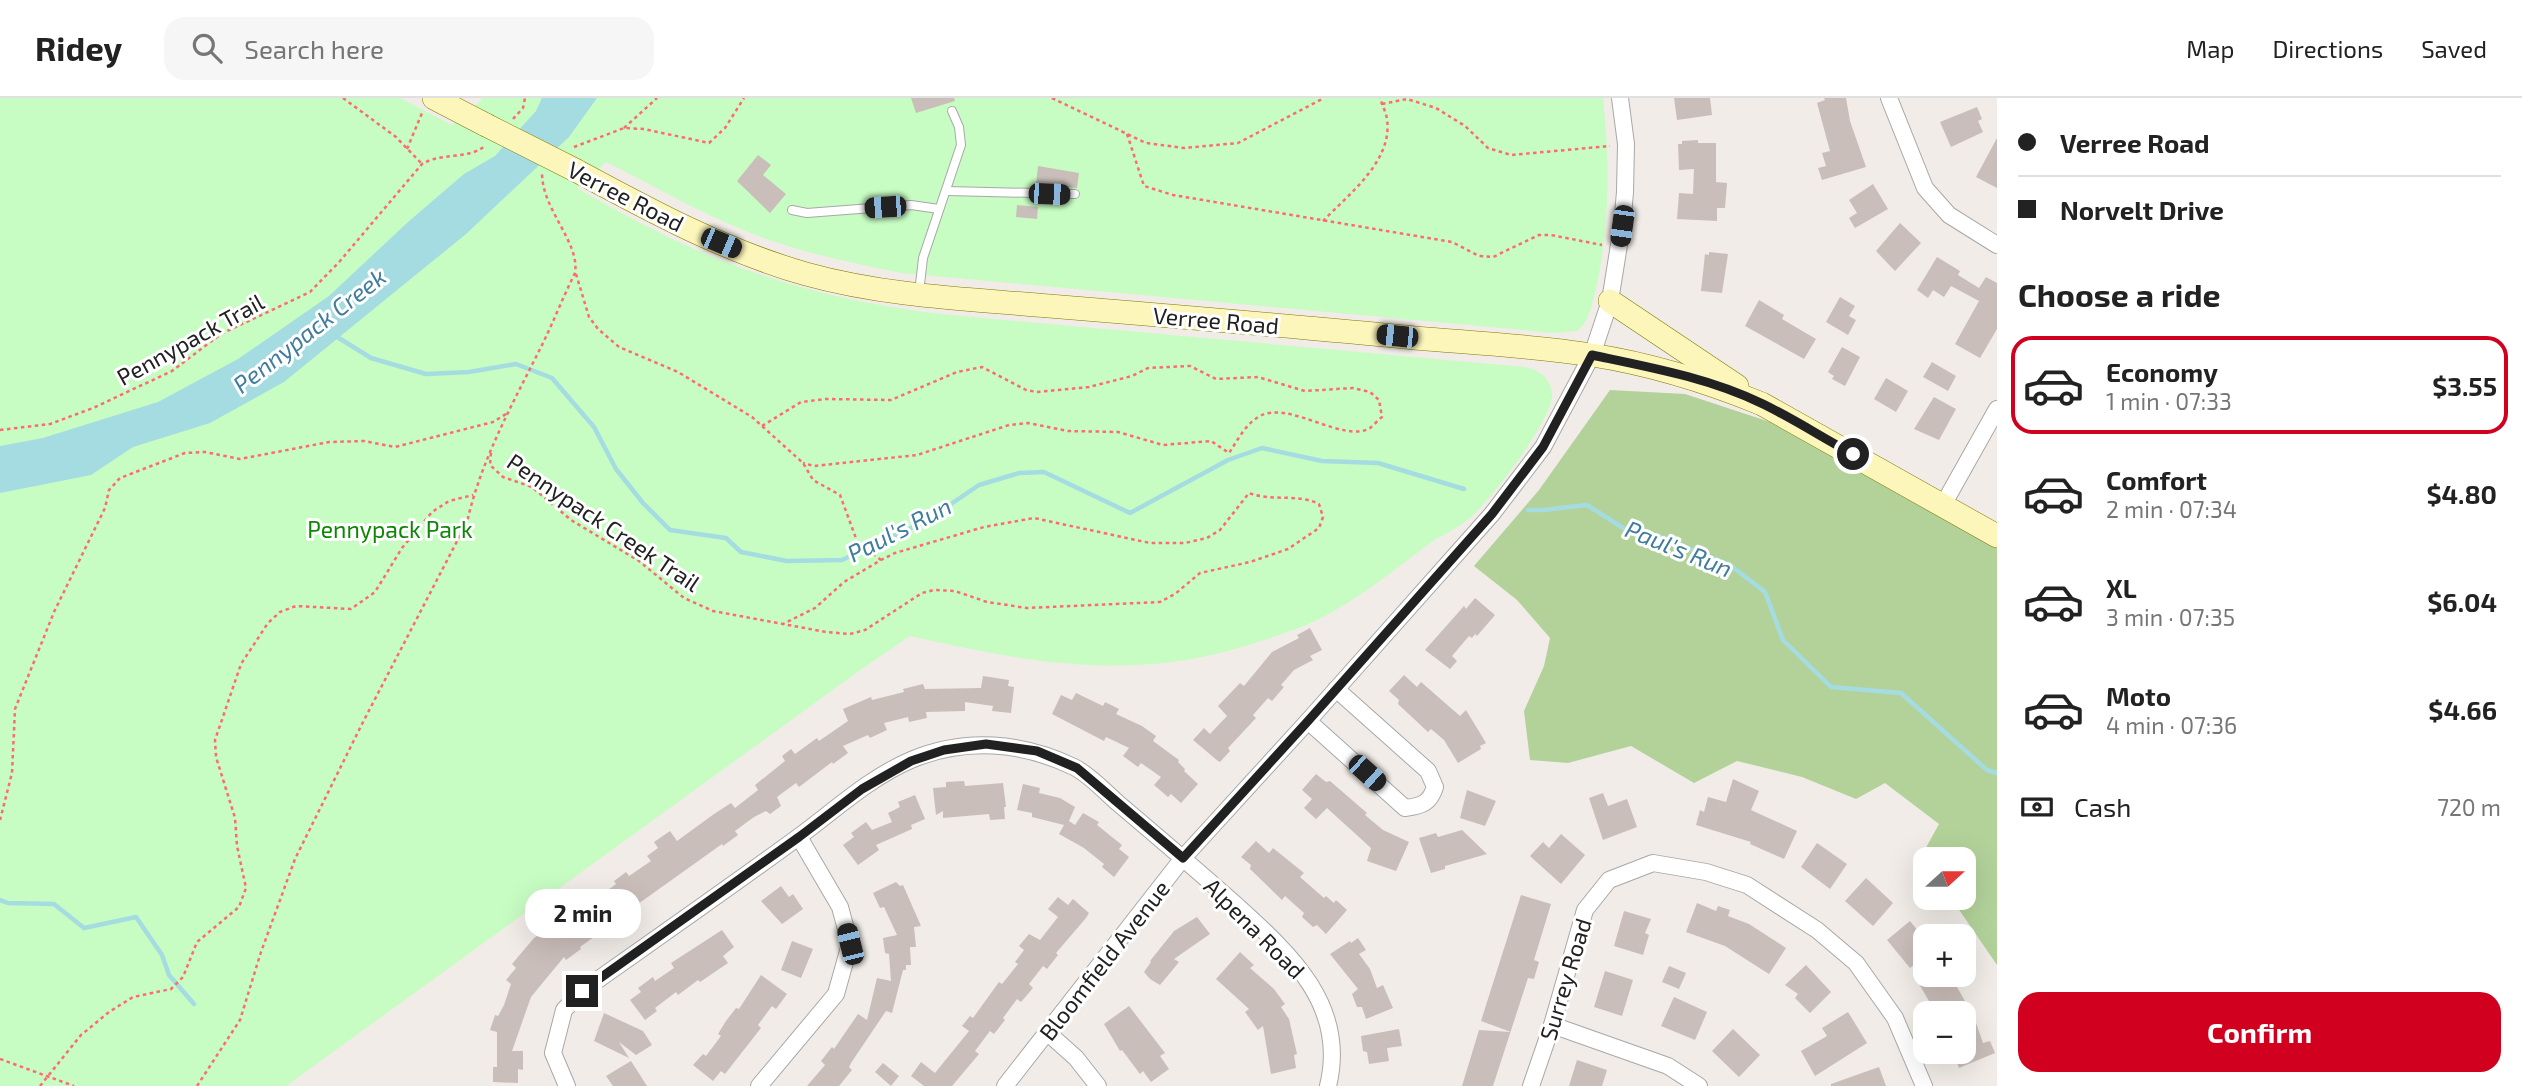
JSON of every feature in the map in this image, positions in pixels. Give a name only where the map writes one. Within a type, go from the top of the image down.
[{"type":"main road","name":"Verree Road","points":[[429,104],[486,125],[676,224],[805,273],[867,288],[1592,355],[1687,377],[1762,404],[1997,536]]},
{"type":"main road","points":[[1610,302],[1703,361],[1762,404]]},
{"type":"street","name":"Bloomfield Avenue","points":[[1005,1086],[1183,858],[1492,514],[1543,447],[1592,355],[1610,302],[1624,204],[1626,144],[1620,98]]},
{"type":"street","points":[[1889,98],[1925,188],[1949,215],[1997,246]]},
{"type":"street","points":[[1943,505],[1997,409]]},
{"type":"street","points":[[1308,721],[1405,808],[1421,806],[1431,798],[1435,787],[1428,771],[1336,689]]},
{"type":"street","name":"Alpena Road","points":[[567,1086],[552,1053],[564,1010],[582,991],[862,789],[911,761],[944,750],[986,744],[1037,751],[1077,768],[1183,858],[1295,964],[1315,990],[1325,1012],[1330,1042],[1328,1086]]},
{"type":"street","points":[[759,1086],[836,995],[850,944],[840,907],[799,837]]},
{"type":"street","name":"Surrey Road","points":[[1531,1086],[1585,911],[1609,880],[1651,864],[1706,872],[1747,885],[1816,930],[1856,963],[1895,1018],[1924,1086]]},
{"type":"street","points":[[1552,1025],[1668,1066],[1699,1086]]},
{"type":"street","points":[[1048,1033],[1076,1058],[1098,1086]]},
{"type":"lane","points":[[919,294],[923,258],[961,145],[959,127],[952,111]]},
{"type":"lane","points":[[947,191],[1074,194]]},
{"type":"lane","points":[[792,210],[807,212],[911,205],[939,209]]},
{"type":"path","points":[[343,98],[407,149],[429,104]]},
{"type":"path","points":[[624,128],[657,98]]},
{"type":"path","points":[[1052,98],[1146,143],[1184,148],[1238,143],[1324,98]]},
{"type":"path","points":[[1324,221],[1378,160],[1387,138],[1387,119],[1380,98]]},
{"type":"path","points":[[1382,104],[1407,99],[1436,108],[1465,126],[1488,148],[1511,155],[1626,144]]},
{"type":"path","points":[[1127,134],[1144,186],[1155,190],[1452,242],[1479,256],[1493,257],[1539,235],[1551,234],[1619,249]]},
{"type":"path","name":"Pennypack Trail","points":[[0,430],[50,424],[93,408],[172,371],[228,331],[310,292],[340,261],[422,164],[407,149]]},
{"type":"path","points":[[575,273],[589,317],[597,330],[619,347],[678,372],[752,417],[803,463],[813,481],[840,495],[857,541],[881,560]]},
{"type":"path","name":"Pennypack Creek Trail","points":[[197,1086],[240,1020],[295,859],[467,522],[473,495],[512,401],[542,346]]},
{"type":"path","points":[[762,426],[801,402],[826,399],[891,400],[957,372],[982,367],[1026,390],[1037,392],[1089,387],[1132,376],[1147,368],[1190,366],[1216,379],[1258,377],[1305,391],[1353,388],[1370,392],[1378,400],[1382,417],[1368,429],[1348,430],[1279,412],[1262,415],[1248,425],[1229,453],[1211,440],[1163,445],[1118,432],[1068,431],[1028,423],[1009,425],[917,455],[814,466],[803,463]]},
{"type":"path","points":[[0,820],[12,773],[15,709],[26,676],[105,508],[109,490],[120,478],[185,453],[205,452],[240,459],[329,442],[364,441],[395,447],[493,422],[507,414]]},
{"type":"path","name":"Pennypack Creek Trail","points":[[491,453],[490,465],[503,477],[531,487],[571,520],[639,561],[684,598],[713,611],[783,624]]},
{"type":"path","points":[[1249,493],[1261,498],[1307,498],[1319,504],[1323,517],[1319,528],[1288,549],[1250,562],[1200,573],[1175,594],[1160,602],[1027,608],[987,602],[955,591],[934,590],[922,593],[865,630],[850,634],[783,624],[815,608],[844,582],[895,553],[984,527],[1034,518],[1150,543],[1185,543],[1207,538],[1220,530],[1249,493]]},
{"type":"path","points":[[40,1086],[81,1035],[109,1012],[133,997],[171,989],[183,977],[197,942],[239,908],[246,888],[237,846],[235,818],[216,757],[215,740],[241,664],[268,623],[280,612],[296,606],[351,609],[375,592],[402,548],[432,512],[449,501],[473,495]]},
{"type":"path","points":[[0,1059],[74,1086]]},
{"type":"green space","name":"Pennypack Park","points":[[0,98],[400,98],[452,125],[482,100],[480,98],[1603,98],[1608,172],[1604,244],[1587,319],[1577,331],[1555,333],[902,273],[820,255],[761,237],[706,214],[606,162],[577,188],[635,220],[715,258],[815,291],[895,308],[950,315],[1525,367],[1540,373],[1550,384],[1552,395],[1549,407],[1517,462],[1466,521],[1430,543],[1347,603],[1286,633],[1194,659],[1112,666],[1032,660],[910,636],[286,1086],[0,1086]]},
{"type":"green space","points":[[1610,390],[1685,394],[1791,429],[1997,547],[1997,965],[1976,934],[1976,924],[1969,924],[1959,910],[1976,910],[1976,847],[1926,847],[1939,824],[1885,783],[1856,799],[1802,777],[1737,761],[1694,783],[1631,746],[1568,763],[1530,760],[1524,711],[1544,666],[1550,638],[1517,600],[1474,566],[1539,490]]},
{"type":"water","name":"Pennypack Creek","points":[[542,98],[597,98],[569,137],[466,234],[284,382],[210,423],[133,447],[91,475],[0,493],[0,446],[43,438],[158,402],[238,359],[329,296],[464,174],[495,156],[536,111]]},
{"type":"building","points":[[911,98],[954,98],[955,101],[916,113]]},
{"type":"building","points":[[1674,98],[1710,98],[1712,115],[1677,120]]},
{"type":"building","points":[[1824,98],[1846,98],[1850,121],[1866,167],[1822,180],[1818,168],[1826,166],[1822,153],[1830,151],[1817,103],[1825,100]]},
{"type":"building","points":[[1977,107],[1982,119],[1978,121],[1983,132],[1951,147],[1940,122]]},
{"type":"building","points":[[1997,138],[1997,188],[1976,177]]},
{"type":"building","points":[[1698,140],[1698,143],[1716,143],[1716,182],[1727,183],[1725,208],[1717,208],[1717,221],[1677,219],[1679,193],[1693,194],[1694,169],[1679,170],[1678,144],[1682,144],[1682,141]]},
{"type":"building","points":[[758,155],[771,165],[763,175],[786,194],[770,213],[737,181]]},
{"type":"building","points":[[1038,166],[1079,173],[1077,188],[1036,184]]},
{"type":"building","points":[[1873,184],[1888,209],[1855,228],[1849,218],[1857,213],[1849,200]]},
{"type":"building","points":[[1017,205],[1038,207],[1037,219],[1016,217]]},
{"type":"building","points":[[1900,223],[1921,243],[1895,271],[1876,251]]},
{"type":"building","points":[[1709,252],[1728,254],[1722,293],[1701,291],[1705,254],[1709,255]]},
{"type":"building","points":[[1937,257],[1960,271],[1958,275],[1979,288],[1986,277],[1997,283],[1997,329],[1980,358],[1955,344],[1979,301],[1951,286],[1944,297],[1933,290],[1928,298],[1917,290]]},
{"type":"building","points":[[1840,297],[1855,306],[1849,316],[1856,320],[1848,335],[1826,322]]},
{"type":"building","points":[[1759,300],[1784,315],[1782,319],[1816,339],[1804,359],[1745,326]]},
{"type":"building","points":[[1842,347],[1860,357],[1845,386],[1832,379],[1834,376],[1828,372]]},
{"type":"building","points":[[1932,362],[1956,376],[1948,391],[1923,377]]},
{"type":"building","points":[[1886,378],[1908,391],[1896,412],[1874,399]]},
{"type":"building","points":[[1934,397],[1956,409],[1939,440],[1914,429]]},
{"type":"building","points":[[1475,598],[1495,615],[1477,636],[1469,636],[1452,656],[1457,661],[1450,669],[1425,650],[1464,606],[1466,609]]},
{"type":"building","points":[[1310,628],[1322,650],[1310,656],[1313,660],[1294,670],[1272,701],[1268,698],[1253,715],[1256,718],[1228,748],[1230,751],[1220,762],[1193,740],[1204,728],[1210,734],[1227,716],[1218,706],[1240,683],[1244,686],[1272,652],[1299,638],[1297,635]]},
{"type":"building","points":[[1404,675],[1417,687],[1421,682],[1460,716],[1466,710],[1486,743],[1480,746],[1481,749],[1458,763],[1444,740],[1431,729],[1428,732],[1398,704],[1399,700],[1389,691]]},
{"type":"building","points":[[983,676],[1009,680],[1008,686],[1014,687],[1011,713],[992,711],[993,706],[965,702],[965,711],[926,712],[927,718],[909,722],[908,717],[884,723],[887,730],[843,746],[848,753],[799,787],[796,783],[777,797],[781,806],[770,814],[766,811],[754,817],[735,831],[738,835],[631,909],[629,906],[609,921],[612,924],[580,947],[581,949],[566,960],[564,957],[531,997],[512,1051],[523,1051],[523,1070],[518,1069],[518,1083],[493,1082],[493,1067],[497,1067],[497,1032],[490,1030],[495,1015],[498,1016],[504,1005],[511,984],[506,980],[516,968],[512,964],[534,938],[559,920],[566,928],[586,914],[581,907],[616,884],[614,881],[626,872],[629,876],[651,861],[647,856],[658,848],[654,842],[670,831],[677,841],[731,803],[735,808],[758,790],[755,785],[785,761],[782,756],[791,749],[795,754],[848,721],[843,709],[871,697],[872,700],[904,692],[903,689],[923,684],[925,689],[981,688]]},
{"type":"building","points":[[1076,693],[1103,706],[1105,702],[1119,709],[1116,714],[1156,736],[1153,741],[1179,760],[1184,771],[1198,784],[1181,803],[1171,794],[1168,797],[1154,785],[1161,777],[1141,763],[1138,767],[1123,756],[1129,748],[1106,737],[1104,741],[1052,714],[1061,695],[1072,700]]},
{"type":"building","points":[[1316,774],[1326,782],[1330,781],[1383,830],[1409,842],[1396,871],[1367,861],[1371,848],[1327,808],[1316,819],[1304,808],[1312,799],[1302,790]]},
{"type":"building","points":[[1733,779],[1759,791],[1751,810],[1797,831],[1784,859],[1750,844],[1751,842],[1696,825],[1700,810],[1704,812],[1708,797],[1726,802]]},
{"type":"building","points":[[964,781],[965,786],[1003,783],[1005,819],[990,820],[989,814],[943,818],[943,811],[936,815],[933,788],[946,787],[946,782]]},
{"type":"building","points":[[1023,784],[1040,788],[1039,793],[1060,798],[1075,807],[1069,821],[1075,825],[1083,813],[1099,822],[1097,825],[1122,845],[1119,849],[1129,857],[1114,877],[1102,867],[1104,864],[1084,848],[1059,834],[1064,825],[1032,817],[1032,813],[1017,810]]},
{"type":"building","points":[[1467,790],[1496,801],[1485,826],[1460,818]]},
{"type":"building","points":[[1603,793],[1608,806],[1627,799],[1637,827],[1603,840],[1589,798]]},
{"type":"building","points":[[915,795],[925,819],[911,825],[912,829],[876,845],[879,850],[858,865],[843,845],[854,837],[851,833],[866,822],[872,830],[892,822],[888,813],[900,807],[898,802]]},
{"type":"building","points":[[1462,830],[1487,854],[1445,866],[1445,869],[1431,873],[1419,838],[1436,833],[1438,837]]},
{"type":"building","points":[[1561,834],[1585,855],[1561,884],[1530,856],[1543,842],[1549,848]]},
{"type":"building","points":[[1256,841],[1269,853],[1273,848],[1304,873],[1300,877],[1324,898],[1326,896],[1334,903],[1336,900],[1347,910],[1326,934],[1317,925],[1313,927],[1302,917],[1304,913],[1285,896],[1282,900],[1250,869],[1251,865],[1241,857]]},
{"type":"building","points":[[1817,843],[1847,864],[1830,889],[1801,867]]},
{"type":"building","points":[[1866,878],[1893,903],[1873,926],[1845,901]]},
{"type":"building","points":[[896,882],[900,886],[903,885],[921,926],[914,927],[916,947],[910,947],[911,965],[906,965],[906,970],[903,970],[892,1013],[886,1011],[851,1063],[849,1067],[852,1070],[839,1086],[807,1086],[825,1065],[821,1061],[832,1047],[834,1049],[858,1014],[867,1020],[877,978],[891,981],[889,954],[885,953],[883,938],[897,935],[884,907],[880,908],[873,893]]},
{"type":"building","points":[[781,886],[789,897],[793,894],[803,909],[782,924],[761,901]]},
{"type":"building","points":[[1521,895],[1551,904],[1534,960],[1539,962],[1534,979],[1528,978],[1511,1032],[1481,1021]]},
{"type":"building","points":[[1058,897],[1068,905],[1073,899],[1089,913],[1086,918],[1056,953],[1058,955],[1047,969],[1043,966],[1029,984],[1033,988],[1021,1002],[1017,999],[994,1034],[990,1031],[975,1051],[979,1054],[952,1086],[924,1086],[911,1076],[921,1062],[935,1073],[969,1031],[962,1026],[970,1016],[973,1018],[999,982],[1002,984],[1018,964],[1015,962],[1024,950],[1019,946],[1029,934],[1040,940],[1058,917],[1048,909]]},
{"type":"building","points":[[1697,903],[1716,911],[1718,906],[1730,910],[1728,916],[1749,924],[1786,948],[1769,974],[1725,946],[1686,932]]},
{"type":"building","points":[[1624,911],[1651,919],[1645,933],[1649,935],[1643,955],[1614,946]]},
{"type":"building","points":[[1197,917],[1210,934],[1174,959],[1179,962],[1160,985],[1150,979],[1144,972],[1150,961],[1174,931]]},
{"type":"building","points":[[1910,921],[1913,925],[1913,966],[1910,968],[1887,940]]},
{"type":"building","points":[[722,930],[734,947],[723,956],[728,963],[678,995],[676,992],[655,1008],[657,1011],[645,1020],[630,1000],[641,992],[638,988],[653,977],[655,981],[674,968],[671,963]]},
{"type":"building","points":[[1358,938],[1366,950],[1359,954],[1370,969],[1377,988],[1383,985],[1393,1008],[1366,1019],[1362,1007],[1357,1007],[1352,994],[1358,989],[1330,954]]},
{"type":"building","points":[[792,941],[813,949],[801,978],[781,970]]},
{"type":"building","points":[[1240,952],[1254,965],[1250,968],[1274,989],[1285,1004],[1281,1007],[1289,1019],[1297,1054],[1294,1055],[1296,1068],[1271,1074],[1263,1026],[1258,1030],[1245,1012],[1249,1009],[1216,979]]},
{"type":"building","points":[[1806,965],[1831,992],[1810,1013],[1795,998],[1798,994],[1785,985]]},
{"type":"building","points":[[1669,966],[1686,973],[1679,989],[1662,982]]},
{"type":"building","points":[[1605,971],[1633,980],[1622,1016],[1594,1007]]},
{"type":"building","points":[[761,975],[787,994],[776,1009],[772,1006],[758,1025],[761,1028],[725,1074],[721,1071],[713,1081],[693,1065],[703,1054],[706,1056],[721,1036],[718,1034],[726,1021],[736,1008],[739,1009]]},
{"type":"building","points":[[1921,987],[1957,987],[1965,1001],[1929,1001]]},
{"type":"building","points":[[1674,997],[1707,1012],[1695,1040],[1661,1026]]},
{"type":"building","points":[[1129,1006],[1165,1053],[1160,1056],[1169,1069],[1151,1082],[1143,1071],[1140,1074],[1122,1050],[1120,1051],[1104,1024]]},
{"type":"building","points":[[1848,1012],[1867,1043],[1815,1076],[1801,1051],[1827,1036],[1822,1028]]},
{"type":"building","points":[[604,1013],[643,1031],[652,1045],[636,1055],[619,1042],[629,1058],[594,1041]]},
{"type":"building","points":[[1976,1023],[1983,1043],[1990,1041],[1995,1053],[1976,1061]]},
{"type":"building","points":[[1399,1029],[1402,1046],[1387,1048],[1389,1061],[1369,1064],[1367,1052],[1363,1051],[1361,1036]]},
{"type":"building","points":[[1733,1029],[1760,1055],[1739,1077],[1712,1051]]},
{"type":"building","points":[[1479,1030],[1511,1032],[1493,1086],[1462,1086]]},
{"type":"building","points":[[1577,1060],[1607,1070],[1602,1086],[1569,1086]]},
{"type":"building","points":[[631,1061],[647,1086],[613,1086],[606,1076]]},
{"type":"building","points":[[883,1063],[899,1076],[891,1086],[875,1072]]},
{"type":"building","points":[[1879,1067],[1886,1086],[1831,1086],[1831,1084]]},
{"type":"waterway","name":"Paul's Run","points":[[334,335],[371,358],[426,374],[469,372],[516,364],[552,378],[594,427],[616,469],[643,503],[670,530],[726,538],[741,552],[787,561],[842,560],[926,521],[979,485],[1019,473],[1044,472],[1130,513],[1228,460],[1262,448],[1322,461],[1378,463],[1464,489]]},
{"type":"waterway","name":"Paul's Run","points":[[1528,510],[1587,505],[1628,531],[1664,538],[1730,565],[1765,592],[1783,640],[1831,687],[1901,693],[1987,770],[1997,773]]},
{"type":"waterway","points":[[0,900],[8,903],[54,904],[84,928],[136,917],[162,955],[169,975],[194,1004]]},
{"type":"route","points":[[582,991],[862,789],[911,761],[944,750],[986,744],[1037,751],[1077,768],[1183,858],[1492,514],[1543,447],[1592,355],[1723,388],[1762,404],[1853,454]]}]
